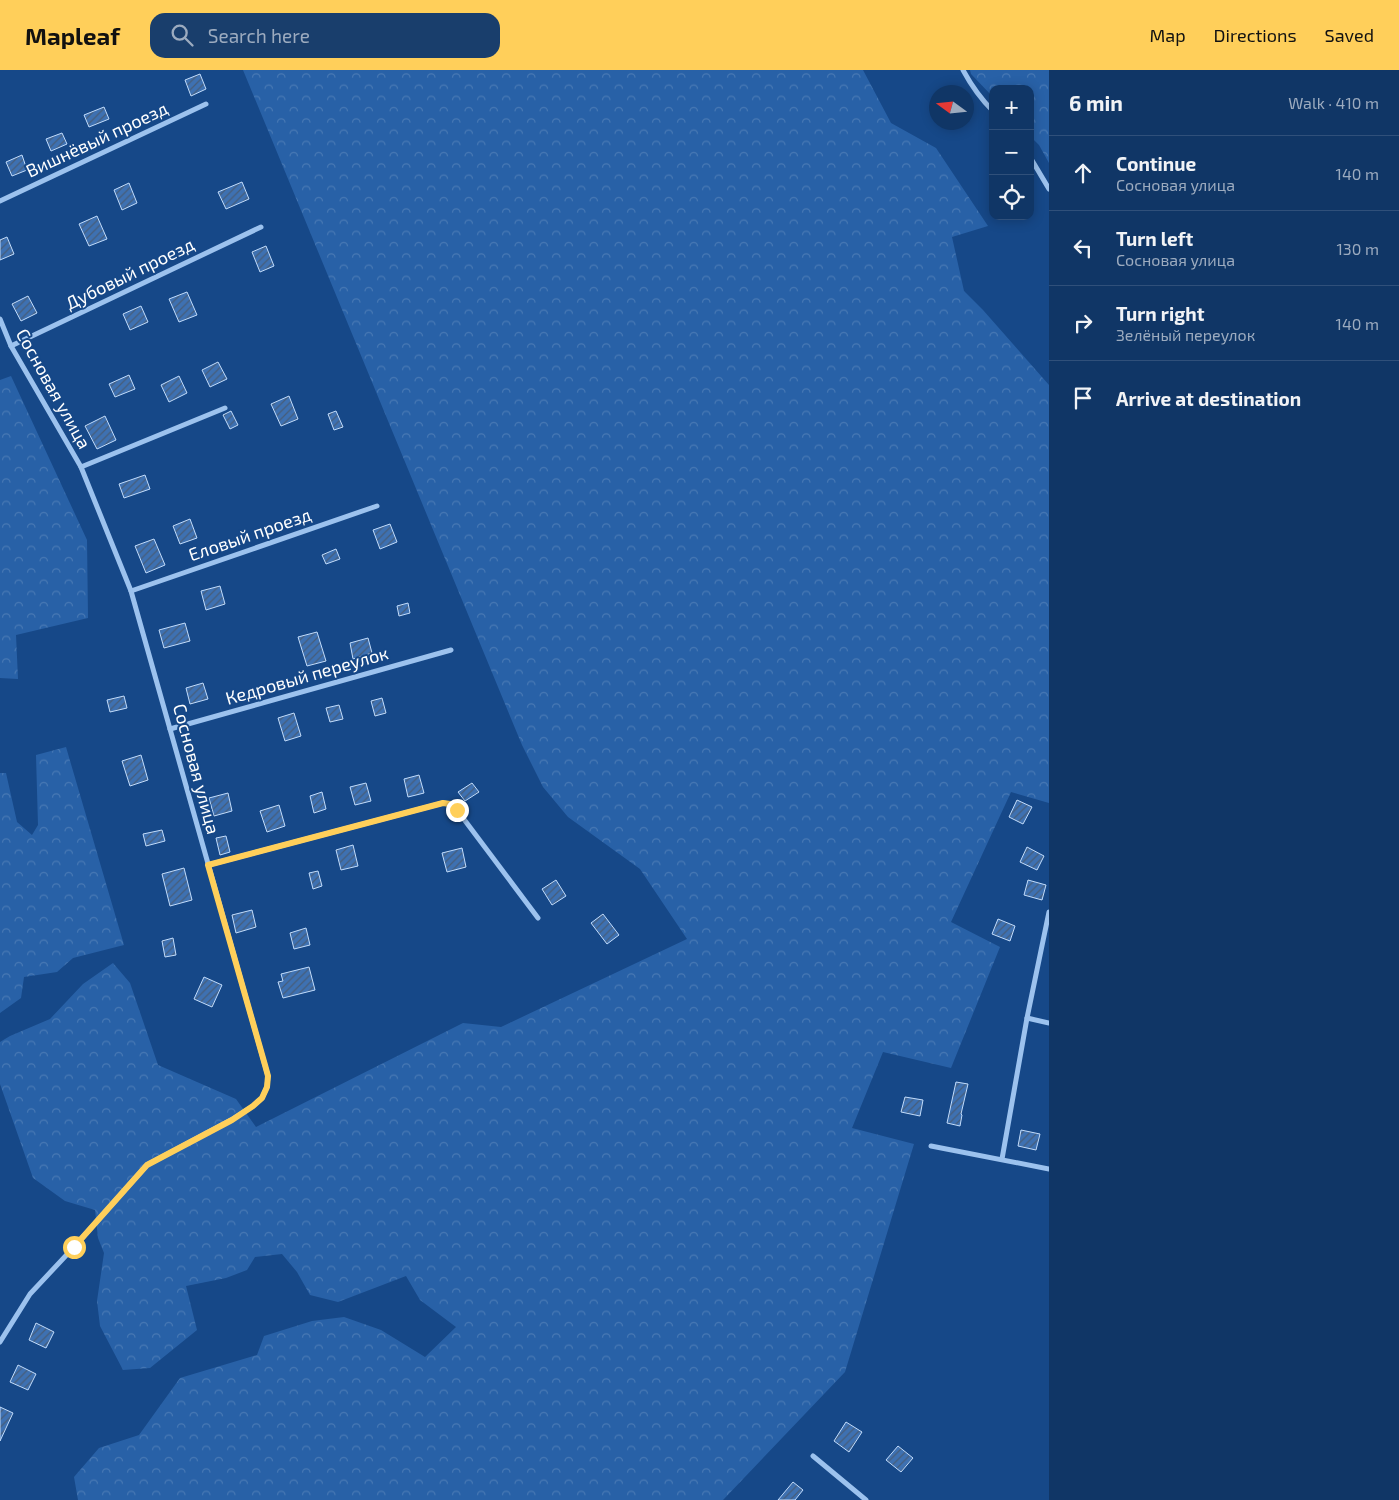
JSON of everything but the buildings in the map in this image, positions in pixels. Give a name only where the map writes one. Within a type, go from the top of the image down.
[{"type":"street","points":[[964,70],[969,81],[989,107]]},
{"type":"street","name":"Вишнёвый проезд","points":[[0,201],[206,104]]},
{"type":"street","points":[[1034,164],[1049,189]]},
{"type":"street","name":"Дубовый проезд","points":[[11,346],[261,227]]},
{"type":"street","name":"Сосновая улица","points":[[0,319],[11,346],[81,467],[131,591],[268,1076],[267,1087],[262,1098],[253,1106],[232,1120],[147,1165],[30,1294],[0,1342]]},
{"type":"street","points":[[81,467],[225,408]]},
{"type":"street","name":"Еловый проезд","points":[[131,591],[377,506]]},
{"type":"street","name":"Кедровый переулок","points":[[170,729],[450,650]]},
{"type":"street","points":[[208,865],[443,803],[450,804],[457,810],[538,918]]},
{"type":"street","points":[[1002,1159],[1027,1018],[1049,912]]},
{"type":"street","points":[[1027,1018],[1049,1023]]},
{"type":"street","points":[[931,1146],[1049,1169]]},
{"type":"street","points":[[813,1456],[866,1500]]},
{"type":"green space","points":[[243,70],[863,70],[891,123],[936,148],[988,226],[952,237],[964,291],[1049,385],[1049,803],[1011,792],[951,922],[1000,947],[951,1068],[883,1052],[852,1128],[914,1144],[845,1372],[723,1500],[78,1500],[74,1477],[99,1448],[139,1435],[180,1378],[257,1355],[264,1336],[312,1321],[344,1317],[381,1330],[425,1357],[456,1327],[420,1300],[406,1276],[338,1302],[310,1295],[297,1272],[282,1254],[255,1257],[247,1270],[226,1278],[186,1286],[197,1330],[150,1368],[123,1370],[100,1326],[97,1301],[104,1253],[98,1238],[95,1210],[65,1201],[33,1178],[0,1084],[0,1042],[50,1019],[83,984],[113,963],[130,983],[158,1065],[236,1099],[256,1127],[463,1023],[501,1027],[687,939],[640,869],[568,817],[543,787],[522,745]]},
{"type":"green space","points":[[970,70],[1049,70],[1049,163],[1034,140],[1034,85],[989,85],[989,93],[971,74]]},
{"type":"green space","points":[[11,376],[87,540],[88,618],[16,635],[18,679],[0,678],[0,380]]},
{"type":"green space","points":[[66,747],[124,945],[73,958],[57,972],[24,977],[21,998],[0,1013],[0,773],[6,773],[17,822],[32,835],[38,825],[36,755]]},
{"type":"route","points":[[74,1247],[147,1165],[232,1120],[262,1098],[267,1087],[268,1076],[208,865],[443,803],[450,804],[457,810]]}]
